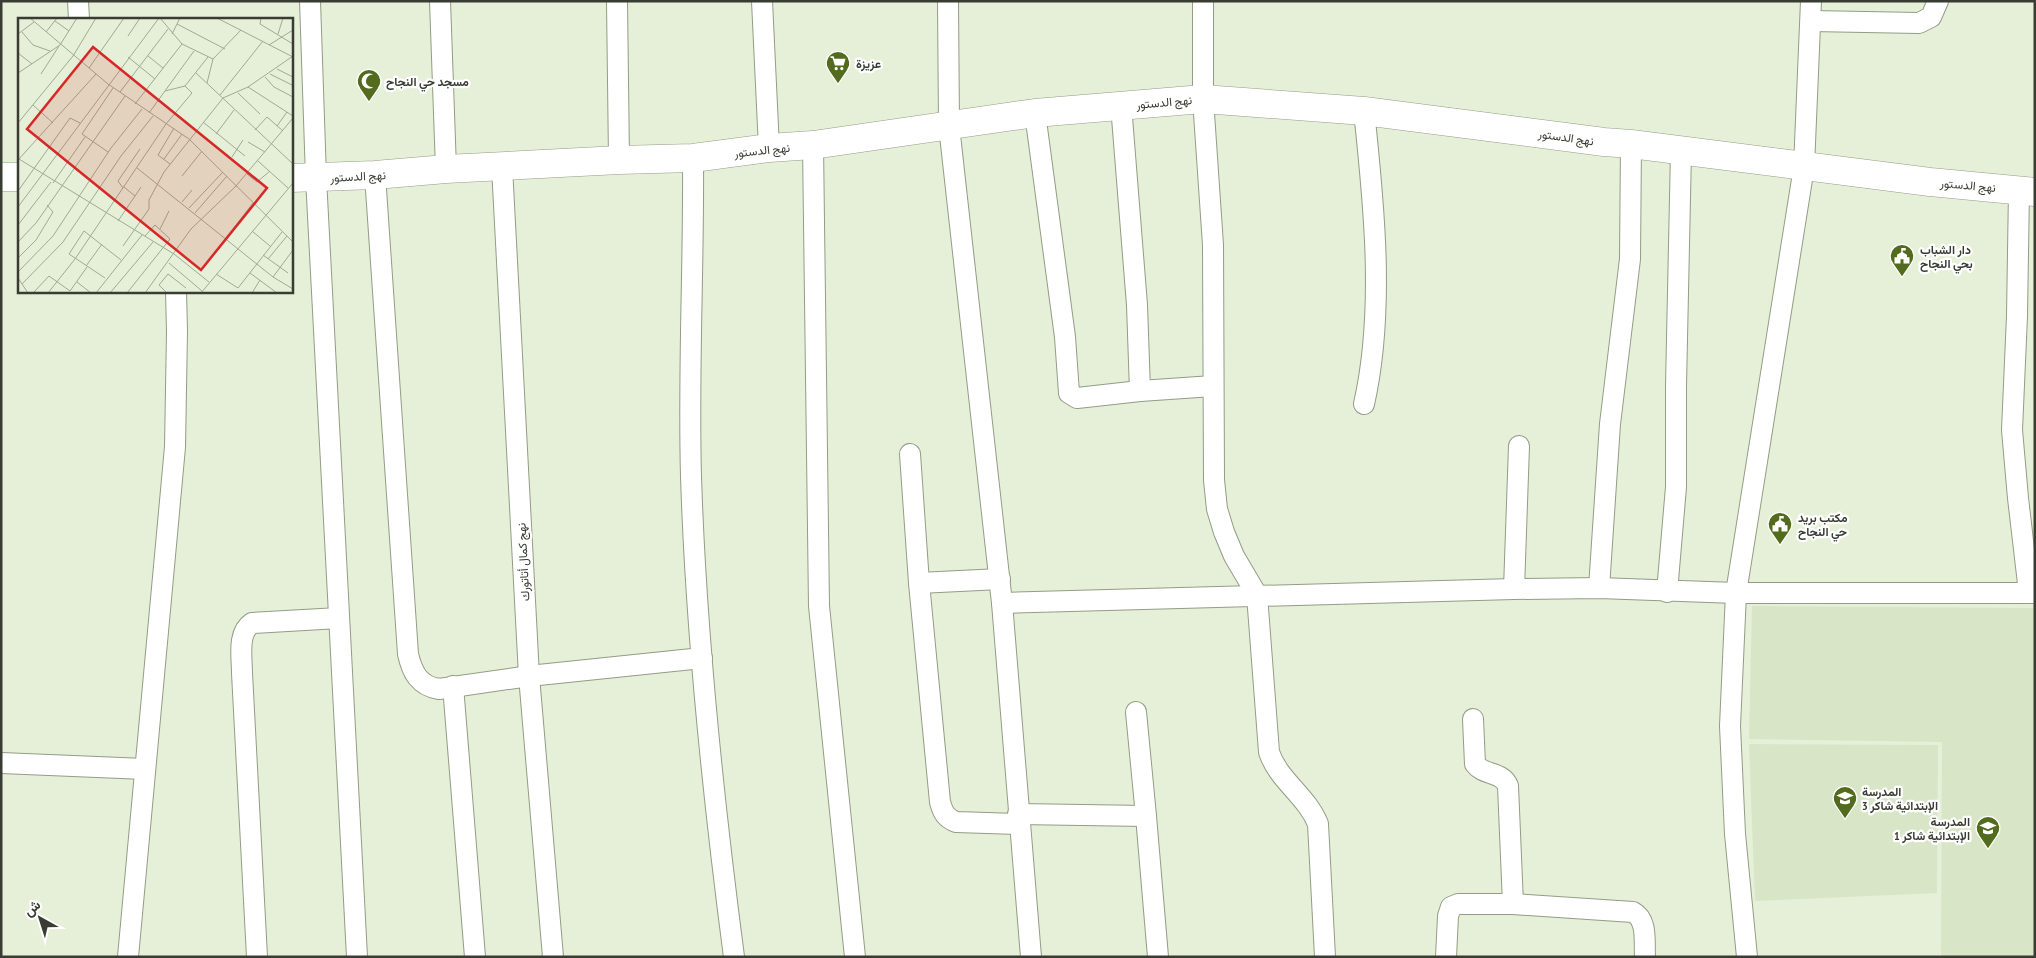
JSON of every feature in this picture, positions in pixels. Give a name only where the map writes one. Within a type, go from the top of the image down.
[{"type":"street","points":[[78,1],[79,18]]},
{"type":"street","points":[[310,1],[315,104],[304,178],[339,618],[357,957]]},
{"type":"street","points":[[440,1],[446,169]]},
{"type":"street","points":[[617,1],[619,160]]},
{"type":"street","points":[[762,1],[769,148]]},
{"type":"street","points":[[948,1],[949,126],[1000,579],[1031,957]]},
{"type":"street","points":[[1203,1],[1203,99],[1213,245],[1214,480],[1217,510],[1234,556],[1257,595],[1269,752],[1273,763],[1313,813],[1318,824],[1326,957]]},
{"type":"street","points":[[1747,957],[1735,834],[1730,726],[1736,593],[1804,167],[1811,1]]},
{"type":"street","points":[[1811,21],[1919,23],[1931,17],[1938,1]]},
{"type":"street","name":"نهج الدستور","points":[[304,178],[619,160],[693,158],[769,148],[813,145],[1035,113],[1203,99],[1364,111],[1804,167],[2027,191]]},
{"type":"street","points":[[1121,105],[1137,305],[1140,391]]},
{"type":"street","points":[[1364,111],[1373,196],[1376,271],[1372,352],[1364,404]]},
{"type":"street","points":[[1035,113],[1065,337],[1069,393],[1077,398],[1213,386]]},
{"type":"street","points":[[1599,588],[1610,424],[1630,259],[1631,144]]},
{"type":"street","points":[[813,145],[819,606],[855,957]]},
{"type":"street","points":[[1667,592],[1676,487],[1676,386],[1681,151]]},
{"type":"street","points":[[693,158],[691,467],[698,609],[716,816],[734,957]]},
{"type":"street","name":"نهج كمال أتاتورك","points":[[502,167],[530,676],[553,957]]},
{"type":"street","points":[[375,175],[408,654],[415,675],[429,687],[439,688],[530,676],[702,658]]},
{"type":"street","points":[[1,177],[18,177]]},
{"type":"street","points":[[1002,604],[1257,595],[1599,588],[1667,592],[1736,593],[2032,592],[2018,498],[2012,430],[2017,316],[2027,191]]},
{"type":"street","points":[[128,957],[174,448],[176,292]]},
{"type":"street","points":[[1514,589],[1519,446]]},
{"type":"street","points":[[910,454],[919,583],[940,802],[943,812],[948,819],[956,822],[1146,816]]},
{"type":"street","points":[[919,583],[1000,579]]},
{"type":"street","points":[[258,957],[242,673],[242,636],[247,626],[252,623],[339,618]]},
{"type":"street","points":[[453,686],[475,957]]},
{"type":"street","points":[[1136,712],[1158,957]]},
{"type":"street","points":[[1473,719],[1476,764],[1482,770],[1504,778],[1508,786],[1513,904]]},
{"type":"street","points":[[1,763],[145,769]]},
{"type":"street","points":[[1446,957],[1448,916],[1451,907],[1458,904],[1513,904],[1634,912],[1641,919],[1643,927],[1645,957]]},
{"type":"shaded area","name":"المدرسة الإبتدائية شاكر 1","points":[[1752,606],[2035,608],[2035,957],[1941,957],[1942,742],[1749,739]]},
{"type":"shaded area","name":"المدرسة الإبتدائية شاكر 3","points":[[1749,744],[1938,745],[1937,893],[1755,901]]},
{"type":"place","name":"عزيزة","points":[[838,84]]},
{"type":"place","name":"مسجد حي النجاح","points":[[369,102]]},
{"type":"place","name":"دار الشباب بحي النجاح","points":[[1902,277]]},
{"type":"place","name":"مكتب بريد حي النجاح","points":[[1780,545]]},
{"type":"place","name":"المدرسة الإبتدائية شاكر 3","points":[[1845,819]]},
{"type":"place","name":"المدرسة الإبتدائية شاكر 1","points":[[1988,849]]}]
